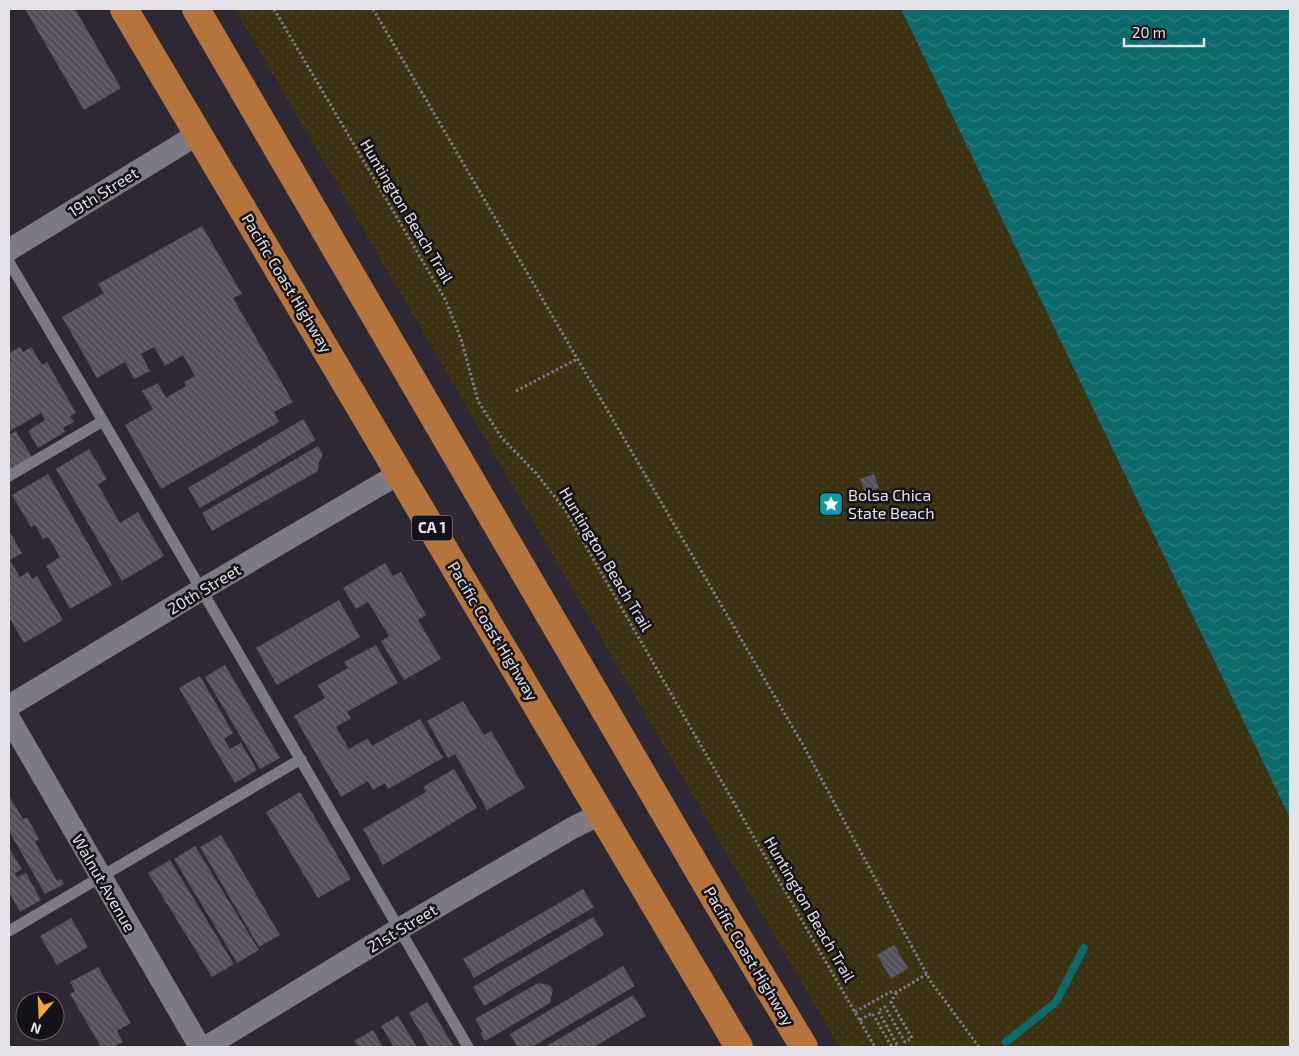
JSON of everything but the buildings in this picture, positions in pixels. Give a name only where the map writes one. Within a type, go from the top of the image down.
[{"type":"highway","name":"Pacific Coast Highway","points":[[124,9],[739,1047]]},
{"type":"highway","name":"Pacific Coast Highway","points":[[196,9],[718,904],[804,1047]]},
{"type":"street","name":"19th Street","points":[[9,250],[198,134]]},
{"type":"street","name":"20th Street","points":[[9,706],[400,474]]},
{"type":"street","name":"Walnut Avenue","points":[[9,718],[200,1047]]},
{"type":"street","name":"21st Street","points":[[206,1047],[399,929],[574,827],[601,814]]},
{"type":"lane","points":[[9,262],[468,1047]]},
{"type":"lane","points":[[9,476],[103,421]]},
{"type":"lane","points":[[9,931],[301,759]]},
{"type":"path","name":"Huntington Beach Trail","points":[[274,9],[445,299],[461,339],[478,401],[501,437],[536,473],[565,510],[875,1047]]},
{"type":"path","points":[[373,9],[803,745],[926,974],[978,1047]]},
{"type":"path","points":[[516,391],[578,359]]},
{"type":"path","points":[[860,1020],[872,1013],[893,1047],[898,1046],[878,1011],[885,1006],[905,1042],[912,1038],[891,1002],[897,992],[926,974]]},
{"type":"path","points":[[855,1012],[890,992],[897,992]]},
{"type":"sand","name":"Bolsa Chica State Beach","points":[[235,9],[901,9],[1290,818],[1290,1047],[839,1047]]},
{"type":"water","points":[[901,9],[1290,9],[1290,818]]},
{"type":"waterway","points":[[1006,1042],[1056,1002],[1084,948]]},
{"type":"place","name":"Bolsa Chica State Beach","points":[[831,504]]}]
